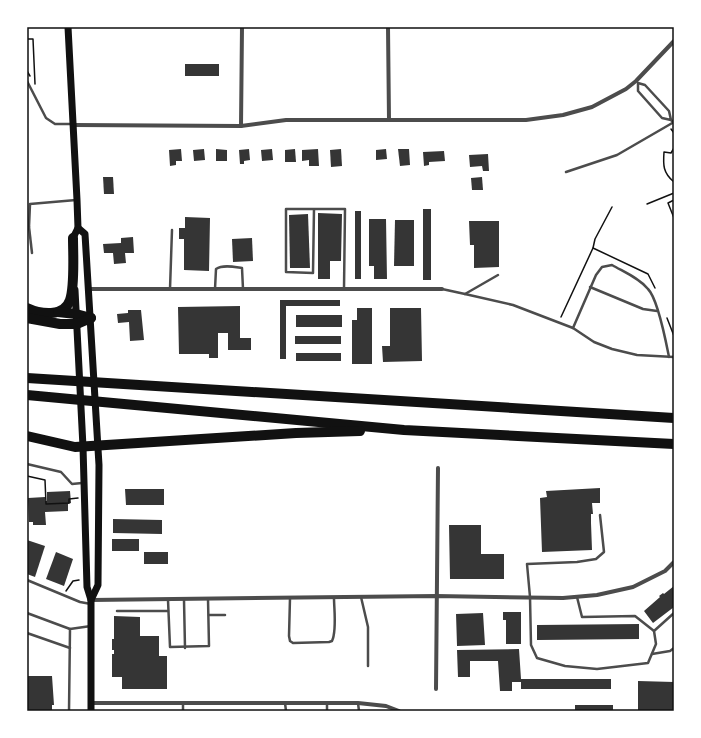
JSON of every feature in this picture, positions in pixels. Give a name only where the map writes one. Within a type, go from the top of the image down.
[{"type":"highway","points":[[58,312],[70,302],[72,291],[73,238]]},
{"type":"highway","points":[[27,308],[44,313],[58,312],[76,314],[91,318]]},
{"type":"highway","points":[[27,318],[60,324],[77,324],[91,318]]},
{"type":"highway","points":[[28,378],[674,418]]},
{"type":"highway","points":[[27,395],[404,430],[674,444]]},
{"type":"highway","points":[[27,436],[75,447],[83,444],[98,443],[296,433],[404,430]]},
{"type":"main road","points":[[68,27],[78,200],[78,228],[73,238],[76,314],[83,444],[87,587],[91,602],[90,711]]},
{"type":"main road","points":[[78,228],[85,234],[98,443],[98,585],[91,602]]},
{"type":"street","points":[[241,126],[242,27]]},
{"type":"street","points":[[388,27],[389,120]]},
{"type":"street","points":[[74,125],[241,126],[286,120],[526,120],[563,116],[592,107],[637,82],[674,41]]},
{"type":"street","points":[[89,289],[442,289]]},
{"type":"street","points":[[436,689],[438,468]]},
{"type":"street","points":[[91,602],[436,596],[577,597],[597,595],[633,587],[665,570],[674,562]]},
{"type":"street","points":[[90,703],[358,703],[386,706],[399,711]]},
{"type":"lane","points":[[27,81],[46,118],[55,124],[74,125]]},
{"type":"lane","points":[[637,82],[645,85],[669,111],[673,122],[662,118],[647,102],[638,91],[637,82]]},
{"type":"lane","points":[[566,172],[617,155],[673,122]]},
{"type":"lane","points":[[32,253],[28,227],[30,204],[78,200]]},
{"type":"lane","points":[[314,209],[313,273],[286,272],[286,209],[314,209],[345,209],[344,289]]},
{"type":"lane","points":[[170,289],[172,230]]},
{"type":"lane","points":[[573,328],[596,275],[602,267],[612,265],[640,281],[650,290],[658,311],[666,340],[668,357]]},
{"type":"lane","points":[[215,289],[216,269],[219,267],[230,266],[242,268],[244,270],[243,289]]},
{"type":"lane","points":[[465,294],[498,275]]},
{"type":"lane","points":[[590,287],[643,309],[658,311]]},
{"type":"lane","points":[[442,289],[513,304],[547,319],[573,328],[594,342],[612,349],[637,355],[674,357]]},
{"type":"lane","points":[[27,464],[61,472],[72,484],[84,483]]},
{"type":"lane","points":[[577,597],[582,617],[635,616],[654,631],[656,644],[648,663],[598,669],[565,666],[537,658],[532,645],[527,564],[596,559],[604,552],[600,514]]},
{"type":"lane","points":[[27,580],[80,602],[91,602]]},
{"type":"lane","points":[[361,597],[368,628],[368,666]]},
{"type":"lane","points":[[290,598],[289,636],[290,641],[293,643],[332,641],[335,628],[334,598]]},
{"type":"lane","points":[[168,600],[170,647],[185,648],[209,646],[208,599]]},
{"type":"lane","points":[[184,600],[185,648]]},
{"type":"lane","points":[[117,611],[168,611]]},
{"type":"lane","points":[[27,613],[70,629],[91,626]]},
{"type":"lane","points":[[654,631],[674,613]]},
{"type":"lane","points":[[209,616],[225,615]]},
{"type":"lane","points":[[69,711],[70,629]]},
{"type":"lane","points":[[27,633],[70,648]]},
{"type":"lane","points":[[652,654],[670,651],[674,648]]},
{"type":"lane","points":[[183,703],[184,711]]},
{"type":"lane","points":[[285,703],[286,711]]},
{"type":"lane","points":[[327,703],[327,711]]},
{"type":"lane","points":[[358,703],[359,711]]},
{"type":"path","points":[[27,39],[33,39],[36,86]]},
{"type":"path","points":[[674,148],[671,154],[664,152],[663,166],[670,179],[674,182]]},
{"type":"path","points":[[647,204],[674,192]]},
{"type":"path","points":[[674,200],[668,203],[674,218]]},
{"type":"path","points":[[561,317],[593,248]]},
{"type":"path","points":[[27,476],[45,480],[46,504],[69,503],[69,499],[78,498]]},
{"type":"path","points":[[66,591],[73,581],[80,580]]},
{"type":"building","points":[[185,64],[219,64],[219,76],[185,76]]},
{"type":"building","points":[[181,149],[182,161],[176,161],[176,165],[170,166],[169,150]]},
{"type":"building","points":[[204,149],[205,160],[194,161],[193,150]]},
{"type":"building","points":[[216,149],[227,150],[227,161],[216,161]]},
{"type":"building","points":[[249,149],[250,160],[244,161],[244,164],[240,164],[239,150]]},
{"type":"building","points":[[272,149],[273,160],[262,161],[261,150]]},
{"type":"building","points":[[295,149],[296,162],[285,162],[285,150]]},
{"type":"building","points":[[318,149],[319,166],[309,166],[309,160],[302,161],[302,150]]},
{"type":"building","points":[[341,149],[342,166],[331,167],[330,150]]},
{"type":"building","points":[[386,149],[387,159],[376,160],[376,150]]},
{"type":"building","points":[[398,149],[409,149],[410,165],[400,166]]},
{"type":"building","points":[[444,151],[445,161],[429,162],[429,165],[424,166],[423,152]]},
{"type":"building","points":[[488,154],[489,171],[483,171],[482,166],[470,167],[469,155]]},
{"type":"building","points":[[103,177],[113,177],[114,194],[104,194]]},
{"type":"building","points":[[482,177],[483,190],[472,190],[471,178]]},
{"type":"building","points":[[423,209],[431,209],[431,280],[423,280]]},
{"type":"building","points":[[355,211],[361,211],[361,279],[355,279]]},
{"type":"building","points":[[318,213],[342,214],[341,261],[330,261],[330,279],[318,279]]},
{"type":"building","points":[[308,214],[310,268],[290,268],[289,215]]},
{"type":"building","points":[[185,217],[210,218],[209,271],[184,270],[184,239],[179,239],[179,228],[185,228]]},
{"type":"building","points":[[369,219],[386,219],[387,279],[374,279],[374,266],[369,266]]},
{"type":"building","points":[[395,220],[414,220],[414,266],[394,266]]},
{"type":"building","points":[[469,221],[499,221],[499,267],[474,268],[474,245],[470,245]]},
{"type":"building","points":[[133,237],[134,253],[125,253],[126,263],[114,264],[113,253],[104,253],[103,244],[121,243],[121,238]]},
{"type":"building","points":[[252,238],[253,261],[233,262],[232,239]]},
{"type":"building","points":[[280,300],[340,300],[340,306],[286,306],[286,359],[280,359]]},
{"type":"building","points":[[240,306],[240,338],[251,338],[251,350],[228,350],[228,333],[218,333],[218,358],[209,358],[209,354],[179,354],[178,307]]},
{"type":"building","points":[[357,308],[372,308],[372,364],[352,364],[352,320],[357,320]]},
{"type":"building","points":[[390,308],[421,308],[422,361],[383,362],[382,346],[390,346]]},
{"type":"building","points":[[128,310],[141,310],[144,340],[130,341],[129,322],[118,323],[117,314],[128,313]]},
{"type":"building","points":[[296,315],[342,315],[342,327],[296,327]]},
{"type":"building","points":[[295,336],[341,336],[341,344],[295,344]]},
{"type":"building","points":[[296,353],[341,353],[341,361],[296,361]]},
{"type":"building","points":[[600,488],[600,503],[592,503],[592,550],[542,552],[540,498],[547,497],[546,491]]},
{"type":"building","points":[[125,489],[164,489],[164,505],[126,505]]},
{"type":"building","points":[[70,491],[71,503],[68,504],[68,511],[45,512],[46,525],[33,525],[33,522],[29,522],[28,498],[45,497],[45,501],[47,501],[47,492]]},
{"type":"building","points":[[113,519],[162,520],[162,534],[113,533]]},
{"type":"building","points":[[449,525],[481,525],[481,554],[504,554],[504,579],[450,579]]},
{"type":"building","points":[[112,539],[139,539],[139,551],[112,551]]},
{"type":"building","points":[[27,540],[45,546],[35,577],[27,574]]},
{"type":"building","points":[[56,552],[73,559],[64,586],[46,579]]},
{"type":"building","points":[[144,552],[168,552],[168,564],[144,564]]},
{"type":"building","points":[[674,586],[674,607],[653,623],[644,611],[660,597],[659,596]]},
{"type":"building","points":[[503,612],[521,612],[521,644],[506,644],[506,620],[503,620]]},
{"type":"building","points":[[483,613],[485,645],[457,646],[456,614]]},
{"type":"building","points":[[114,616],[140,617],[140,636],[159,636],[159,656],[167,656],[167,689],[122,689],[122,677],[112,677],[112,654],[114,654],[114,650],[112,650],[112,639],[114,639]]},
{"type":"building","points":[[639,624],[639,639],[537,640],[537,625]]},
{"type":"building","points":[[519,649],[521,679],[611,679],[611,689],[521,689],[521,682],[512,682],[512,691],[500,691],[498,661],[470,661],[470,677],[458,677],[457,650]]},
{"type":"building","points":[[27,676],[52,676],[54,705],[52,705],[52,711],[27,711]]},
{"type":"building","points":[[638,681],[674,682],[674,711],[638,711]]},
{"type":"building","points":[[575,705],[613,705],[613,711],[575,711]]}]
